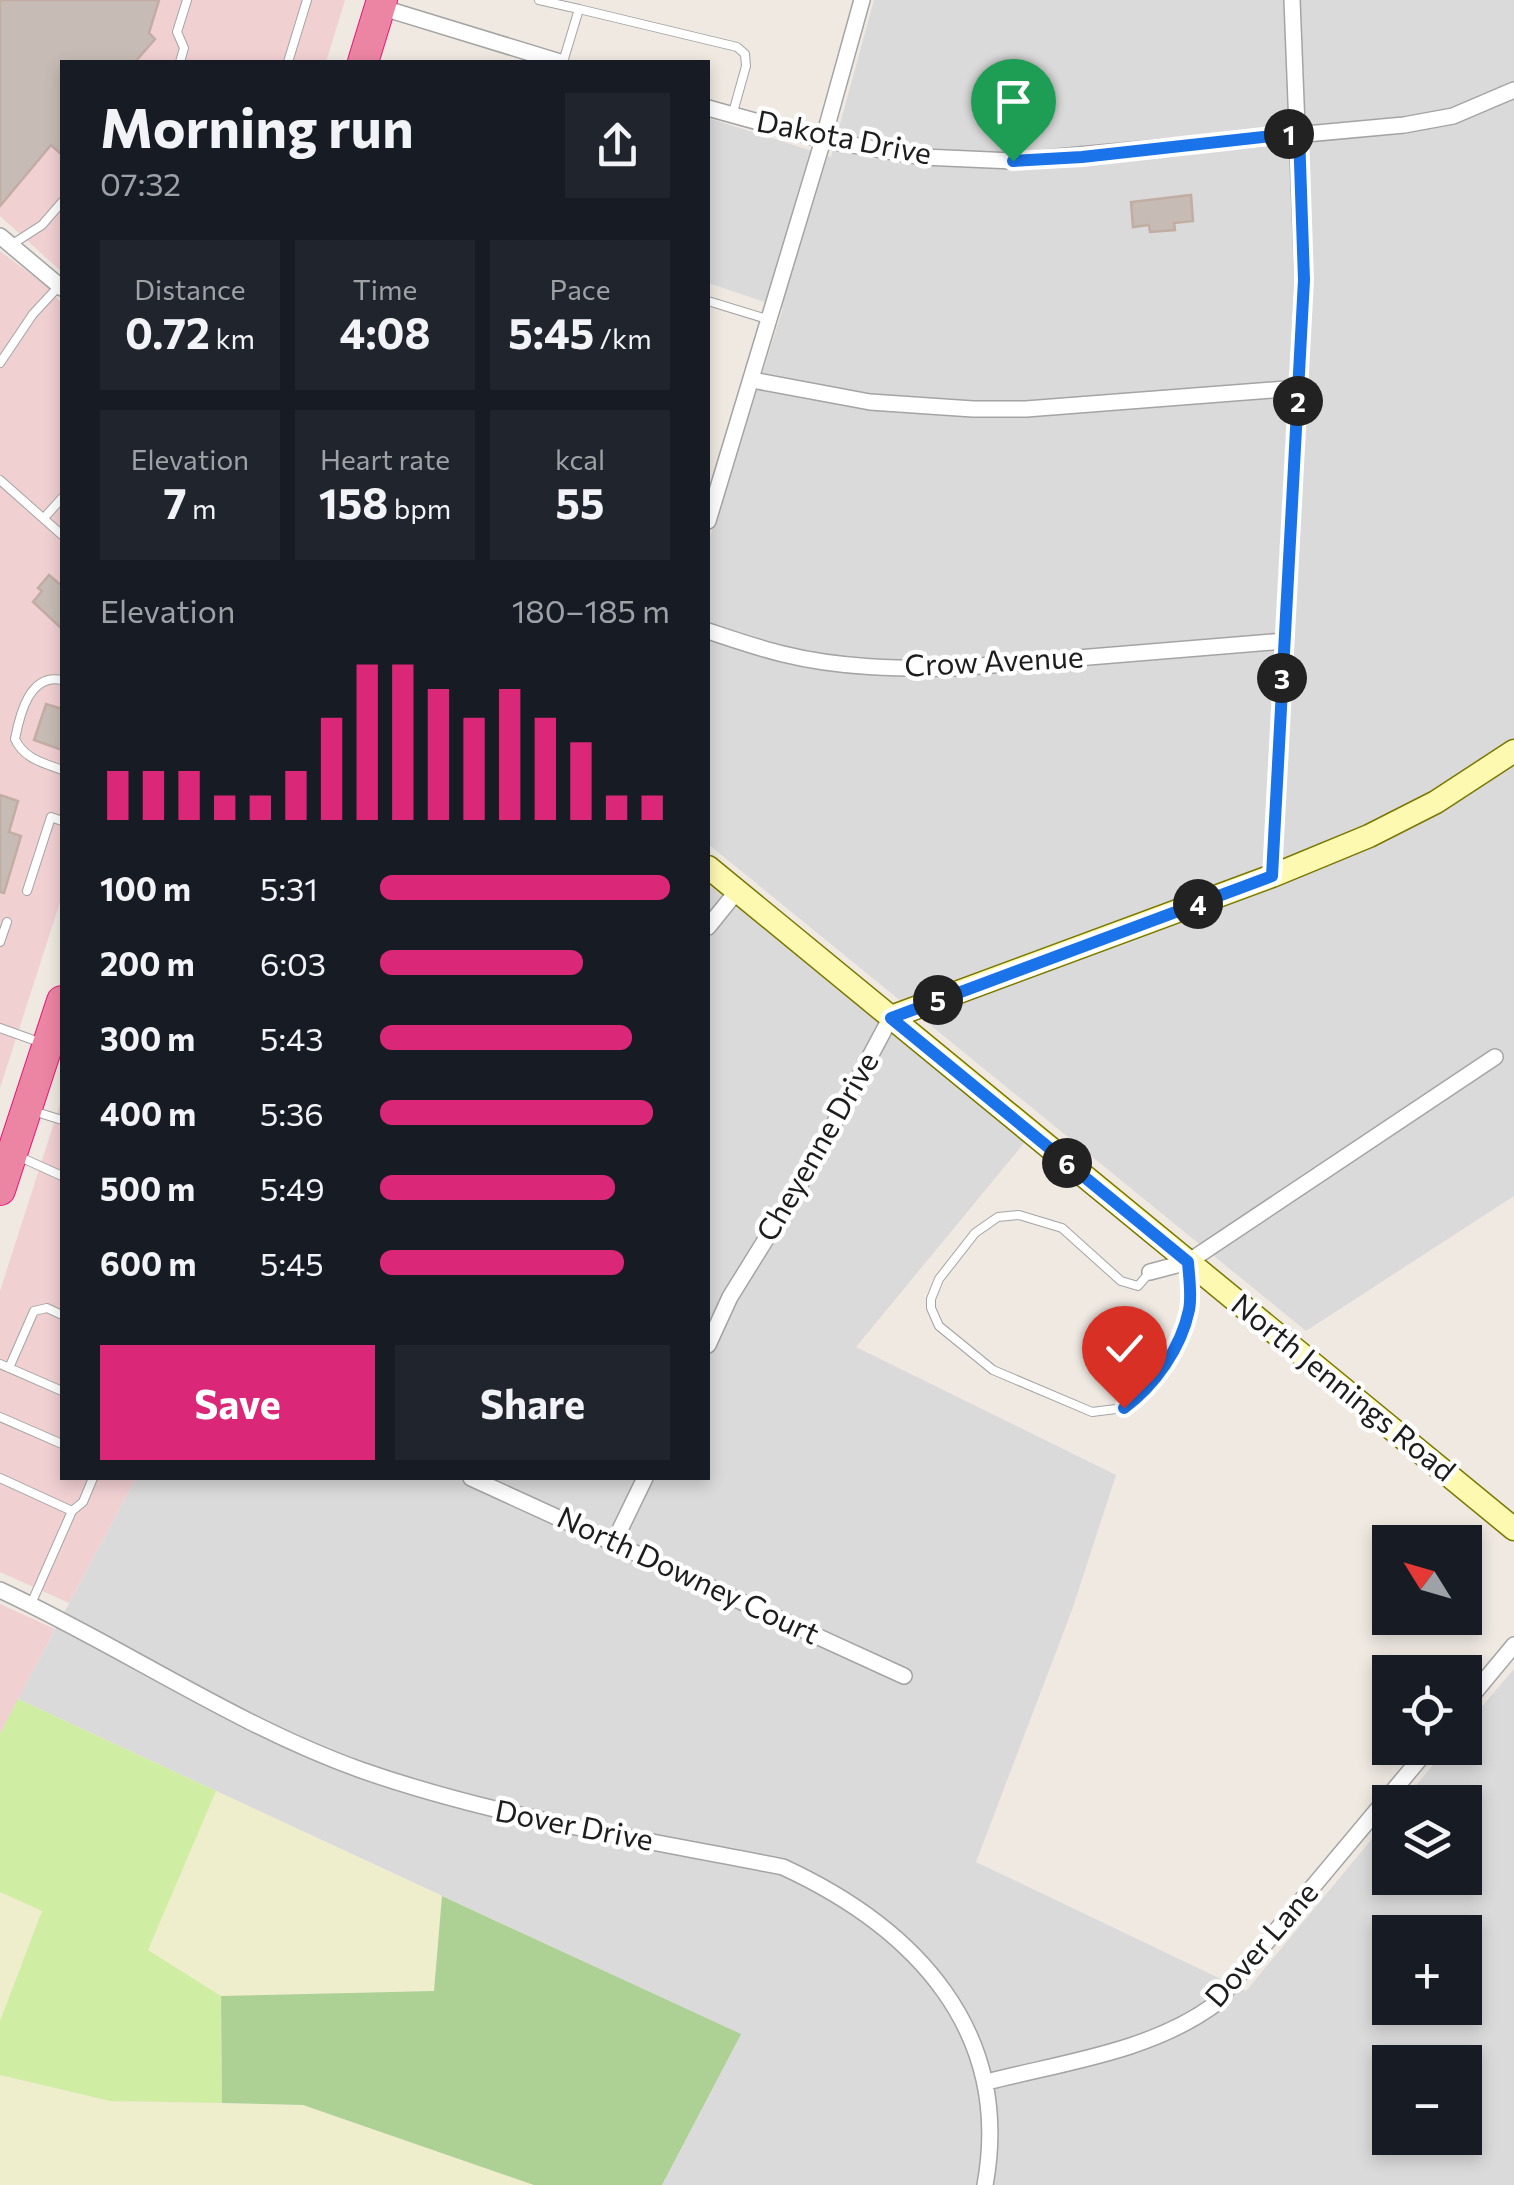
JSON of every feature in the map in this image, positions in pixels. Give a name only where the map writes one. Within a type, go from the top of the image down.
[{"type":"highway","points":[[365,60],[381,4]]},
{"type":"highway","points":[[0,1190],[57,1021]]},
{"type":"street","points":[[710,514],[824,140],[862,0]]},
{"type":"street","points":[[1272,876],[1304,280],[1292,0]]},
{"type":"street","points":[[381,4],[528,58]]},
{"type":"street","name":"Dakota Drive","points":[[710,109],[824,140],[923,158],[1013,161],[1404,126],[1453,116],[1514,90]]},
{"type":"street","points":[[5,240],[60,286]]},
{"type":"street","points":[[752,380],[870,402],[973,409],[1026,409],[1299,388]]},
{"type":"street","name":"Crow Avenue","points":[[710,632],[783,654],[839,664],[906,669],[1284,641]]},
{"type":"street","name":"Cheyenne Drive","points":[[710,1341],[730,1297],[812,1165],[891,1018],[1370,836],[1436,802],[1514,752]]},
{"type":"street","name":"North Jennings Road","points":[[710,869],[1514,1529]]},
{"type":"street","points":[[710,925],[737,892]]},
{"type":"street","points":[[1150,1272],[1188,1262],[1495,1056]]},
{"type":"street","name":"North Downey Court","points":[[475,1480],[904,1676]]},
{"type":"street","points":[[614,1542],[644,1480]]},
{"type":"street","name":"Dover Drive","points":[[0,1590],[259,1725],[358,1769],[478,1806],[784,1868],[818,1884],[874,1919],[931,1973],[964,2021],[987,2082],[992,2146],[985,2185]]},
{"type":"street","points":[[1482,1684],[1514,1645]]},
{"type":"street","name":"Dover Lane","points":[[987,2082],[1153,2040],[1186,2026],[1214,2006],[1415,1765]]},
{"type":"lane","points":[[181,60],[184,48],[177,32],[187,0]]},
{"type":"lane","points":[[289,60],[306,0]]},
{"type":"lane","points":[[538,0],[737,46],[745,54],[746,66],[732,116]]},
{"type":"lane","points":[[563,60],[578,9]]},
{"type":"lane","points":[[5,240],[42,226],[60,204]]},
{"type":"lane","points":[[0,364],[34,314],[60,288]]},
{"type":"lane","points":[[710,303],[770,320]]},
{"type":"lane","points":[[0,480],[60,533]]},
{"type":"lane","points":[[44,518],[60,500]]},
{"type":"lane","points":[[60,680],[48,678],[35,686],[15,739],[31,758],[60,769]]},
{"type":"lane","points":[[27,891],[51,817],[60,820]]},
{"type":"lane","points":[[0,942],[7,922]]},
{"type":"lane","points":[[0,1028],[57,1021]]},
{"type":"lane","points":[[27,1108],[60,1119]]},
{"type":"lane","points":[[12,1154],[60,1175]]},
{"type":"lane","points":[[1150,1272],[1138,1286],[1121,1280],[1062,1228],[1018,1215],[998,1217],[975,1233],[940,1279],[931,1308],[939,1326],[992,1370],[1092,1412],[1124,1408],[1155,1379],[1181,1332],[1190,1308],[1188,1262]]},
{"type":"lane","points":[[60,1314],[47,1308],[34,1311],[4,1366],[60,1390]]},
{"type":"lane","points":[[0,1417],[60,1443]]},
{"type":"lane","points":[[0,1478],[72,1511]]},
{"type":"lane","points":[[32,1604],[72,1511],[82,1502],[92,1480]]},
{"type":"shaded area","points":[[0,0],[345,0],[327,60],[60,60],[60,270],[0,216]]},
{"type":"shaded area","points":[[874,0],[1514,0],[1514,1196],[1306,1331],[710,846],[710,537],[783,308],[710,284],[710,119],[831,157]]},
{"type":"shaded area","points":[[0,251],[48,287],[60,302],[60,902],[0,1088]]},
{"type":"shaded area","points":[[710,886],[1025,1142],[856,1347],[1116,1475],[1072,1610],[976,1862],[1246,1991],[1372,1839],[1372,1895],[1482,1895],[1482,1785],[1416,1785],[1433,1765],[1482,1765],[1482,1706],[1514,1669],[1514,2185],[662,2185],[740,2034],[18,1699],[135,1480],[710,1480]]},
{"type":"shaded area","points":[[60,1104],[60,1480],[135,1480],[69,1603],[0,1572],[0,1291]]},
{"type":"shaded area","points":[[0,1604],[55,1629],[0,1734]]},
{"type":"green space","points":[[18,1699],[216,1791],[148,1950],[221,1996],[222,2103],[110,2101],[0,2075],[0,2021],[42,1911],[0,1892],[0,1734]]},
{"type":"green space","points":[[216,1791],[442,1896],[435,1991],[221,1996],[147,1950]]},
{"type":"green space","points":[[0,1892],[42,1911],[0,2021]]},
{"type":"green space","points":[[442,1896],[741,2034],[662,2185],[534,2185],[303,2105],[222,2103],[221,1996],[434,1991]]},
{"type":"green space","points":[[0,2075],[110,2101],[303,2105],[534,2185],[0,2185]]},
{"type":"building","points":[[0,0],[159,0],[149,33],[155,39],[137,60],[60,60],[60,153],[51,145],[0,206]]},
{"type":"building","points":[[1191,195],[1193,221],[1174,223],[1175,230],[1150,232],[1149,225],[1133,227],[1131,202]]},
{"type":"building","points":[[49,575],[60,584],[60,627],[33,602],[42,591],[38,588]]},
{"type":"building","points":[[46,704],[60,708],[60,749],[34,740]]},
{"type":"building","points":[[0,795],[18,801],[9,832],[21,836],[4,893],[0,892]]},
{"type":"route","points":[[1013,161],[1299,133],[1304,280],[1272,876],[891,1018],[1188,1262],[1190,1308],[1181,1332],[1155,1379],[1124,1408]]}]
